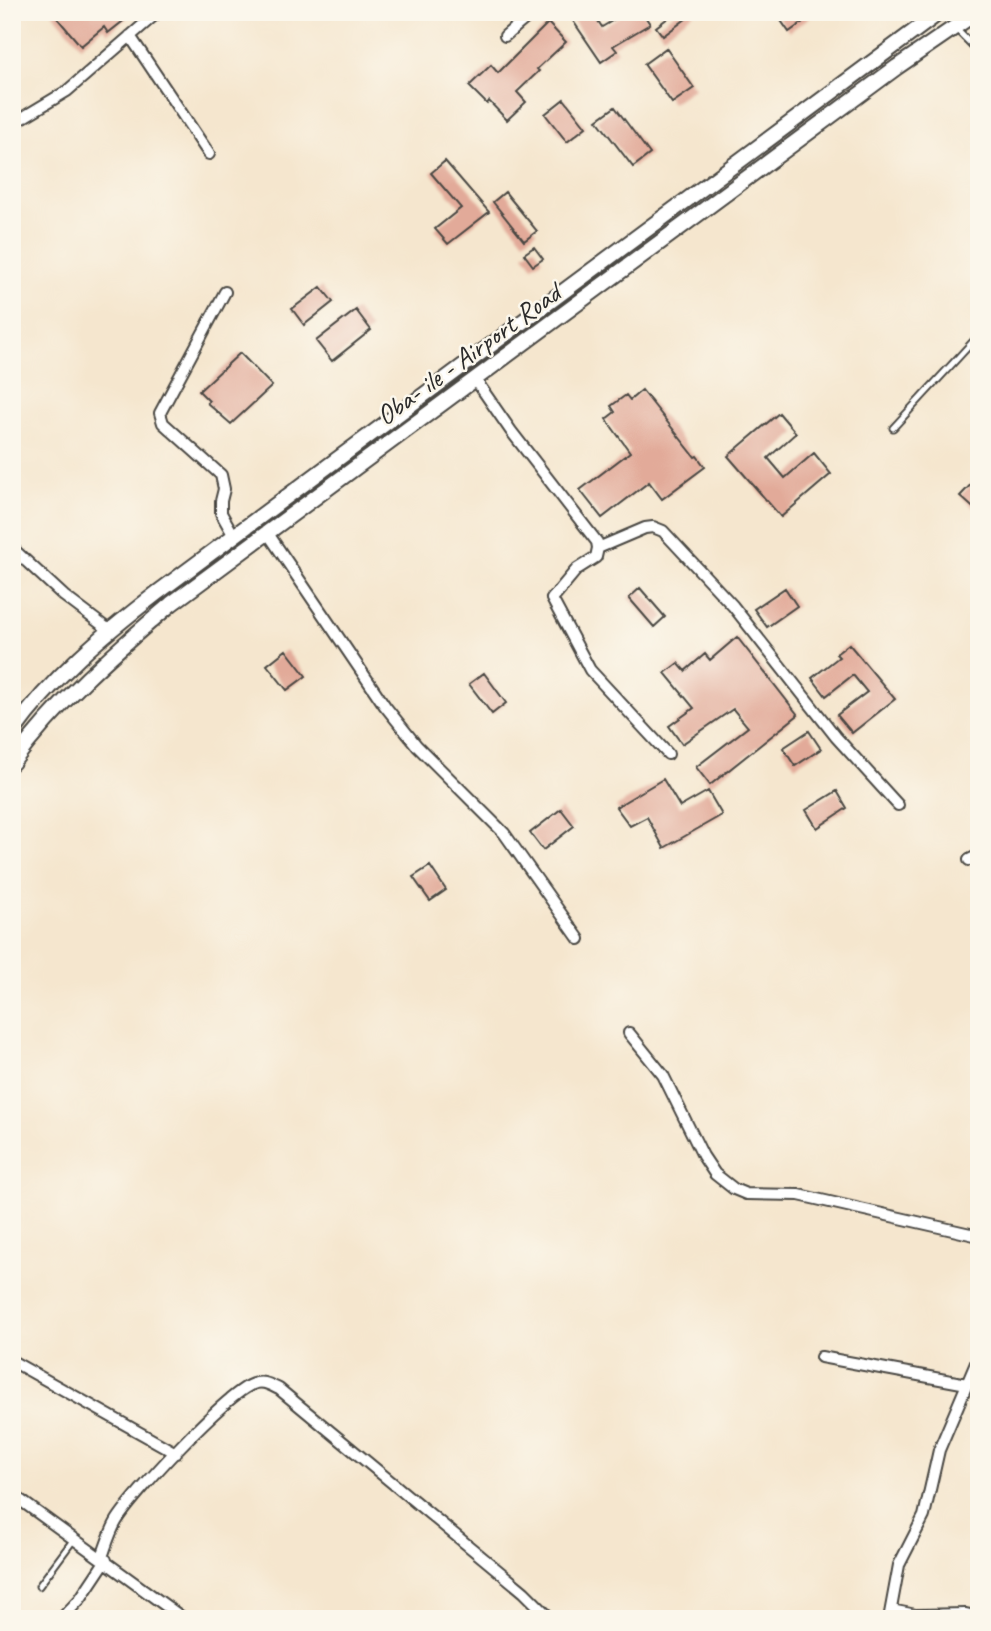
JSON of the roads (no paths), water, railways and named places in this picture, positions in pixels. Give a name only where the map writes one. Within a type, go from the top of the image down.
[{"type":"main road","name":"Oba- ile - Airport Road","points":[[12,763],[35,732],[84,680],[171,604],[897,67],[974,13]]},
{"type":"main road","name":"Oba- ile - Airport Road","points":[[15,723],[66,669],[109,630],[934,14]]},
{"type":"main road","points":[[629,243],[642,256]]},
{"type":"street","points":[[12,124],[67,91],[158,12]]},
{"type":"street","points":[[505,36],[533,12]]},
{"type":"street","points":[[130,36],[209,154]]},
{"type":"street","points":[[225,292],[160,413],[160,418],[220,475],[224,489],[220,501],[221,513],[234,536]]},
{"type":"street","points":[[475,379],[511,431],[597,542],[596,557],[577,569],[552,599],[590,670],[668,754]]},
{"type":"street","points":[[598,548],[645,528],[653,527],[663,531],[733,606],[836,737],[898,804]]},
{"type":"street","points":[[267,532],[385,706],[417,746],[504,833],[579,939]]},
{"type":"street","points":[[12,548],[64,596],[109,630]]},
{"type":"street","points":[[629,1032],[663,1075],[703,1156],[715,1174],[734,1189],[746,1194],[799,1195],[979,1236]]},
{"type":"street","points":[[979,1356],[939,1450],[924,1516],[899,1565],[890,1614],[965,1614],[979,1617]]},
{"type":"street","points":[[821,1357],[967,1384]]},
{"type":"street","points":[[12,1361],[176,1453]]},
{"type":"street","points":[[61,1619],[80,1599],[104,1559],[114,1524],[122,1512],[230,1399],[256,1382],[266,1382],[279,1389],[524,1592],[551,1619]]},
{"type":"street","points":[[12,1494],[184,1619]]},
{"type":"lane","points":[[954,28],[979,52]]},
{"type":"lane","points":[[894,428],[979,335]]},
{"type":"lane","points":[[39,1586],[74,1539]]}]
